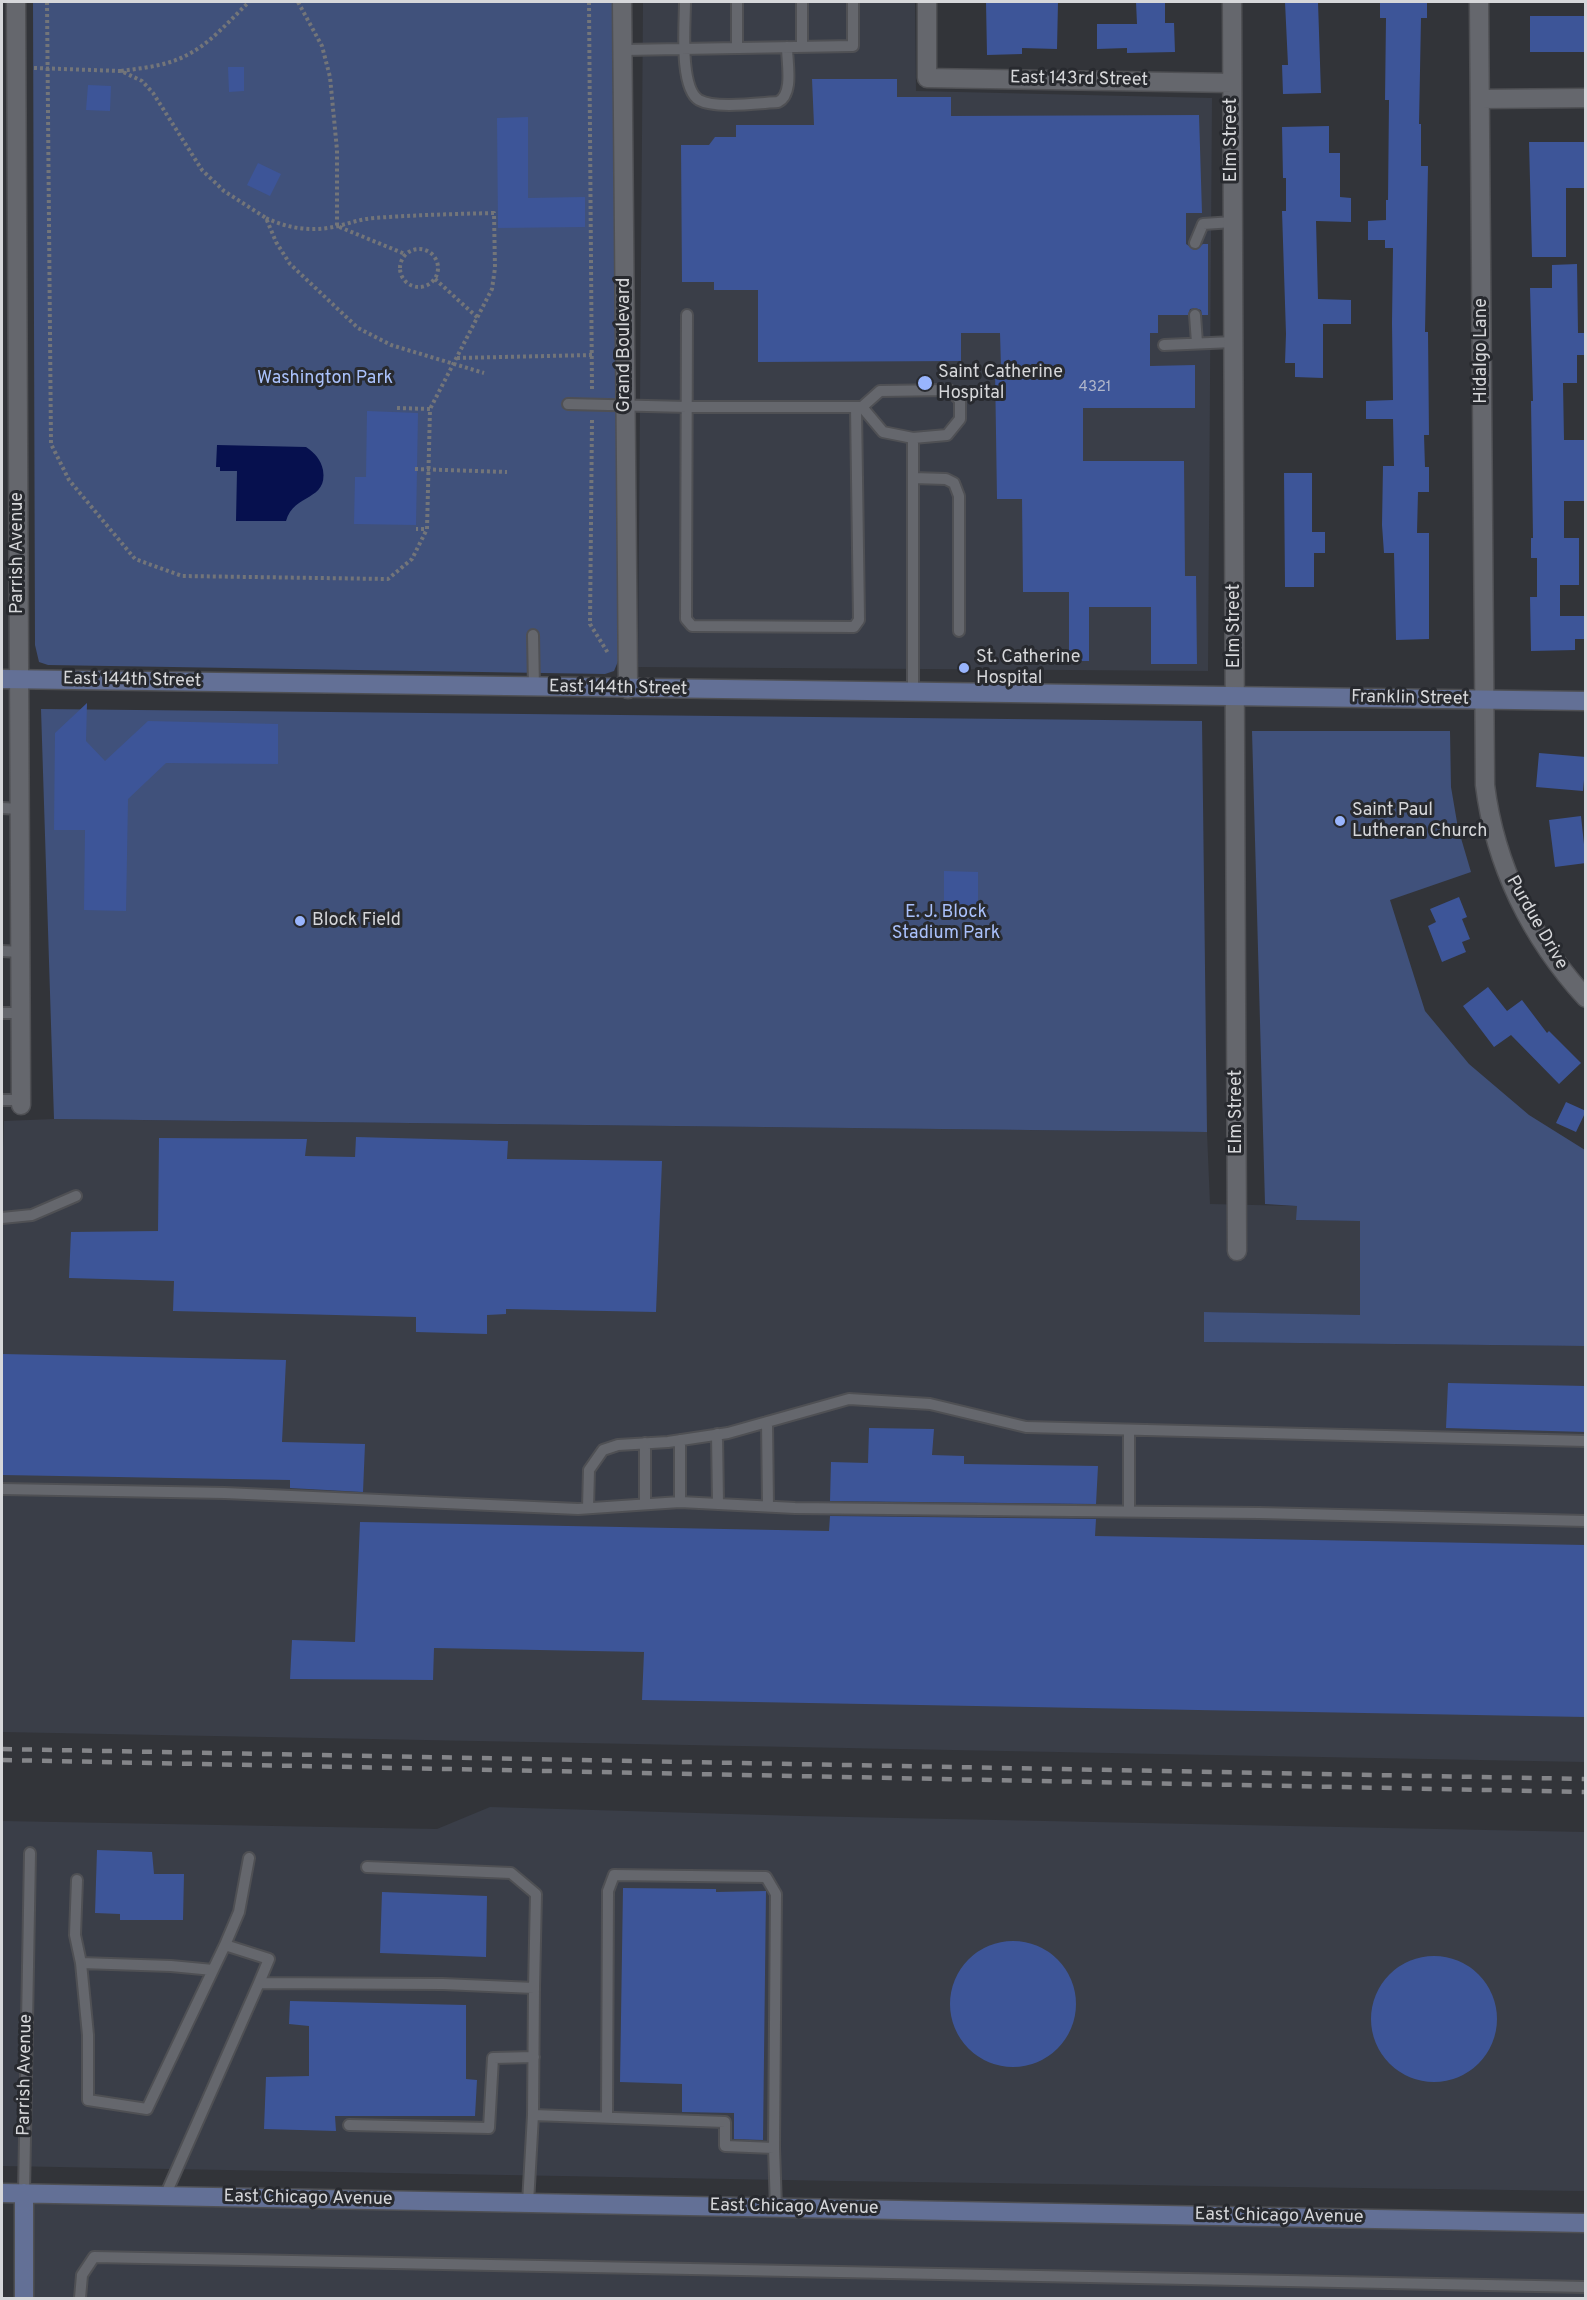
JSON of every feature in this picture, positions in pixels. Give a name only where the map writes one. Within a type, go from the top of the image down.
[{"type":"street","name":"Parrish Avenue","points":[[16,2],[9,65],[10,808],[20,952],[21,1102]]},
{"type":"street","name":"Grand Boulevard","points":[[622,2],[628,689]]},
{"type":"street","name":"East 143rd Street","points":[[927,2],[927,78],[1232,83]]},
{"type":"street","name":"Elm Street","points":[[1232,2],[1237,1251]]},
{"type":"street","name":"Hidalgo Lane","points":[[1479,2],[1484,700]]},
{"type":"street","points":[[1480,99],[1586,98]]},
{"type":"street","name":"East 144th Street","points":[[10,679],[1235,697]]},
{"type":"street","name":"Franklin Street","points":[[1235,697],[1586,701]]},
{"type":"street","name":"Purdue Drive","points":[[1484,700],[1485,785],[1489,817],[1503,865],[1516,895],[1538,933],[1560,967],[1586,998]]},
{"type":"street","name":"East Chicago Avenue","points":[[2,2193],[1586,2223]]},
{"type":"street","name":"Parrish Avenue","points":[[24,2193],[24,2298]]},
{"type":"lane","points":[[685,2],[687,76],[692,93],[700,100],[719,104],[783,100],[787,87],[787,47]]},
{"type":"lane","points":[[736,2],[737,48]]},
{"type":"lane","points":[[802,2],[802,47]]},
{"type":"lane","points":[[622,50],[853,46],[853,2]]},
{"type":"lane","points":[[1195,243],[1203,224],[1233,222]]},
{"type":"lane","points":[[687,315],[688,624],[692,626],[854,627],[859,620],[859,407]]},
{"type":"lane","points":[[1195,315],[1197,343]]},
{"type":"lane","points":[[1164,345],[1233,342]]},
{"type":"lane","points":[[568,404],[859,407],[880,391],[949,390],[960,400],[960,419],[947,435],[913,438],[883,432],[859,407]]},
{"type":"lane","points":[[913,438],[913,693]]},
{"type":"lane","points":[[913,478],[946,479],[954,483],[959,496],[960,631]]},
{"type":"lane","points":[[532,634],[534,687]]},
{"type":"lane","points":[[2,951],[20,952]]},
{"type":"lane","points":[[2,1013],[21,1013]]},
{"type":"lane","points":[[2,1100],[21,1102]]},
{"type":"lane","points":[[2,1218],[32,1215],[76,1196]]},
{"type":"lane","points":[[588,1508],[589,1470],[603,1450],[618,1445],[680,1440],[717,1434],[849,1399],[930,1404],[1026,1427],[1586,1441]]},
{"type":"lane","points":[[767,1422],[768,1506]]},
{"type":"lane","points":[[1129,1430],[1129,1511]]},
{"type":"lane","points":[[717,1434],[718,1504]]},
{"type":"lane","points":[[680,1440],[680,1502]]},
{"type":"lane","points":[[645,1443],[645,1503]]},
{"type":"lane","points":[[2,1489],[225,1493],[588,1508],[680,1502],[768,1506],[1586,1521]]},
{"type":"lane","name":"Parrish Avenue","points":[[24,2193],[30,1852]]},
{"type":"lane","points":[[77,1880],[75,1935],[81,1963],[88,2035],[88,2100],[147,2109],[239,1912],[249,1858]]},
{"type":"lane","points":[[368,1867],[511,1873],[536,1894],[533,2115],[528,2203]]},
{"type":"lane","points":[[607,2117],[608,1891],[614,1875],[766,1877],[776,1894],[774,2148],[776,2208]]},
{"type":"lane","points":[[165,2196],[269,1959],[225,1945]]},
{"type":"lane","points":[[81,1963],[213,1970]]},
{"type":"lane","points":[[259,1983],[443,1984],[534,1988]]},
{"type":"lane","points":[[349,2125],[489,2128],[494,2058],[534,2057]]},
{"type":"lane","points":[[533,2115],[725,2121],[726,2146],[774,2148]]},
{"type":"lane","points":[[80,2298],[82,2275],[94,2257],[1586,2287]]},
{"type":"path","points":[[47,2],[51,444],[69,480],[135,559],[182,576],[387,579],[412,559],[427,529],[430,410],[492,289],[494,213],[416,215],[368,219],[337,226],[290,228],[266,218],[212,181],[193,158],[153,93],[142,81],[121,71]]},
{"type":"path","points":[[9,65],[47,69],[121,71],[171,62],[199,48],[249,2]]},
{"type":"path","points":[[298,2],[320,40],[328,69],[337,150],[337,226]]},
{"type":"path","points":[[589,2],[592,355],[590,624],[613,662]]},
{"type":"path","points":[[266,218],[276,242],[290,264],[358,328],[391,345],[484,373]]},
{"type":"path","points":[[337,226],[405,254]]},
{"type":"path","points":[[417,248],[434,255],[439,267],[435,279],[424,286],[412,286],[407,282],[400,272],[401,259],[405,254],[417,248]]},
{"type":"path","points":[[435,279],[478,318]]},
{"type":"path","points":[[457,358],[592,355]]},
{"type":"path","points":[[397,408],[430,410]]},
{"type":"path","points":[[415,469],[507,472]]},
{"type":"path","points":[[416,529],[427,529]]},
{"type":"shaded area","name":"Saint Catherine Hospital","points":[[643,2],[915,2],[916,91],[1212,98],[1208,671],[638,667]]},
{"type":"shaded area","points":[[217,445],[306,447],[321,463],[323,480],[316,492],[290,512],[286,521],[236,521],[237,471],[220,471],[220,467],[216,467]]},
{"type":"shaded area","points":[[54,1119],[1207,1132],[1210,1204],[1297,1206],[1297,1220],[1360,1221],[1360,1316],[1205,1312],[1204,1342],[1585,1346],[1585,1762],[2,1732],[2,1173],[4,1121]]},
{"type":"shaded area","points":[[490,1807],[801,1816],[1585,1832],[1585,2191],[2,2166],[2,1821],[437,1829]]},
{"type":"shaded area","points":[[24,2194],[1585,2223],[1585,2298],[24,2298]]},
{"type":"green space","name":"Washington Park","points":[[33,2],[612,2],[619,659],[614,671],[605,674],[48,665],[39,662],[35,645]]},
{"type":"green space","name":"E. J. Block Stadium Park","points":[[41,709],[1202,721],[1207,1132],[54,1119]]},
{"type":"green space","points":[[1252,731],[1450,731],[1451,787],[1458,828],[1471,872],[1390,900],[1425,1011],[1469,1064],[1529,1115],[1585,1150],[1585,1346],[1204,1342],[1204,1312],[1360,1315],[1360,1221],[1296,1220],[1297,1206],[1265,1204]]},
{"type":"building","points":[[986,2],[1058,2],[1057,49],[1022,48],[1022,54],[987,55]]},
{"type":"building","points":[[1136,2],[1165,2],[1165,23],[1174,23],[1175,52],[1127,53],[1127,48],[1097,49],[1097,24],[1137,24]]},
{"type":"building","points":[[1285,2],[1318,2],[1321,93],[1283,94],[1282,65],[1288,65]]},
{"type":"building","points":[[1380,2],[1427,2],[1427,18],[1421,18],[1419,124],[1421,124],[1421,166],[1428,166],[1425,332],[1428,332],[1429,435],[1424,435],[1425,467],[1429,467],[1429,492],[1418,492],[1417,533],[1429,533],[1429,639],[1396,640],[1394,553],[1384,553],[1382,525],[1383,466],[1394,466],[1393,419],[1366,419],[1366,401],[1393,400],[1393,248],[1385,248],[1385,240],[1368,240],[1368,221],[1386,220],[1386,200],[1388,200],[1389,100],[1385,100],[1386,18],[1380,18]]},
{"type":"building","points":[[1530,16],[1586,16],[1586,52],[1530,52]]},
{"type":"building","points":[[228,67],[244,67],[244,91],[229,92]]},
{"type":"building","points":[[812,79],[897,79],[897,97],[951,97],[951,116],[1199,115],[1202,213],[1186,213],[1186,244],[1195,250],[1203,244],[1208,244],[1208,315],[1202,315],[1201,310],[1195,308],[1190,309],[1188,315],[1158,315],[1158,333],[1150,333],[1150,366],[1195,365],[1195,408],[1083,408],[1083,461],[1184,461],[1185,576],[1196,576],[1197,664],[1151,664],[1151,607],[1089,607],[1089,661],[1069,661],[1069,592],[1023,592],[1022,499],[997,499],[995,368],[1001,368],[1000,333],[961,333],[961,361],[758,362],[758,290],[714,290],[714,282],[682,282],[681,145],[709,145],[715,137],[736,137],[736,125],[814,125]]},
{"type":"building","points":[[88,85],[111,86],[110,111],[86,110]]},
{"type":"building","points":[[528,117],[528,198],[585,197],[585,227],[498,228],[497,118]]},
{"type":"building","points":[[1329,126],[1329,153],[1340,153],[1340,197],[1351,198],[1351,222],[1316,221],[1318,299],[1351,300],[1351,324],[1323,324],[1323,378],[1295,377],[1295,363],[1285,363],[1282,211],[1286,211],[1286,178],[1283,178],[1282,127]]},
{"type":"building","points":[[1529,142],[1586,142],[1586,188],[1566,188],[1566,257],[1532,257]]},
{"type":"building","points":[[258,163],[281,174],[270,196],[247,185]]},
{"type":"building","points":[[1577,264],[1578,333],[1586,333],[1586,355],[1577,355],[1577,383],[1563,383],[1564,440],[1586,440],[1586,501],[1564,501],[1564,538],[1579,538],[1579,585],[1560,585],[1560,616],[1586,616],[1586,639],[1575,639],[1575,650],[1531,651],[1530,597],[1537,597],[1537,558],[1531,558],[1531,538],[1533,538],[1531,401],[1533,401],[1530,288],[1552,288],[1552,265]]},
{"type":"building","points":[[367,411],[418,413],[416,525],[354,524],[355,477],[366,477]]},
{"type":"building","points":[[1284,473],[1312,473],[1312,532],[1325,532],[1325,553],[1314,553],[1314,587],[1285,587]]},
{"type":"building","points":[[87,703],[86,741],[105,761],[148,721],[278,724],[278,764],[166,763],[128,799],[126,911],[84,910],[85,830],[54,830],[55,733]]},
{"type":"building","points":[[1539,753],[1586,757],[1583,791],[1536,787]]},
{"type":"building","points":[[1581,816],[1586,863],[1555,867],[1549,820]]},
{"type":"building","points":[[944,871],[978,872],[978,905],[944,905]]},
{"type":"building","points":[[1459,897],[1467,917],[1462,919],[1470,939],[1462,942],[1466,952],[1442,962],[1428,926],[1436,922],[1430,909]]},
{"type":"building","points":[[1488,987],[1507,1011],[1522,1000],[1547,1033],[1549,1031],[1581,1063],[1559,1084],[1511,1035],[1494,1047],[1463,1006]]},
{"type":"building","points":[[1566,1102],[1586,1111],[1576,1132],[1556,1123]]},
{"type":"building","points":[[356,1137],[508,1141],[507,1159],[662,1161],[656,1312],[506,1309],[506,1314],[487,1315],[487,1334],[416,1332],[416,1317],[173,1311],[174,1281],[69,1278],[71,1232],[158,1231],[159,1138],[307,1139],[305,1156],[355,1157]]},
{"type":"building","points":[[2,1354],[286,1360],[282,1442],[365,1444],[363,1492],[290,1488],[290,1480],[2,1475]]},
{"type":"building","points":[[1448,1383],[1586,1386],[1586,1432],[1446,1428]]},
{"type":"building","points":[[869,1428],[934,1429],[932,1455],[964,1456],[964,1464],[1098,1466],[1096,1504],[830,1501],[831,1462],[868,1463]]},
{"type":"building","points":[[830,1516],[1096,1519],[1095,1536],[1586,1545],[1586,1717],[642,1700],[644,1652],[434,1648],[433,1680],[290,1679],[292,1640],[355,1642],[360,1522],[829,1531]]},
{"type":"building","points":[[97,1850],[152,1852],[154,1874],[184,1874],[183,1920],[120,1920],[120,1914],[95,1913]]},
{"type":"building","points":[[623,1888],[716,1889],[716,1892],[766,1891],[763,2140],[734,2139],[734,2113],[682,2112],[682,2084],[620,2082]]},
{"type":"building","points":[[382,1892],[487,1896],[486,1957],[380,1953]]},
{"type":"building","points":[[1013,1941],[1037,1946],[1057,1960],[1071,1980],[1076,2004],[1071,2028],[1057,2048],[1037,2062],[1013,2067],[989,2062],[969,2048],[955,2028],[950,2004],[955,1980],[969,1960],[989,1946]]},
{"type":"building","points":[[1434,1956],[1458,1961],[1478,1975],[1492,1995],[1497,2019],[1492,2043],[1478,2063],[1458,2077],[1434,2082],[1410,2077],[1390,2063],[1376,2043],[1371,2019],[1376,1995],[1390,1975],[1410,1961]]},
{"type":"building","points":[[290,2001],[466,2005],[466,2079],[477,2080],[475,2116],[335,2116],[336,2131],[264,2129],[266,2077],[309,2076],[309,2026],[289,2024]]},
{"type":"railway","points":[[2,1749],[1586,1779]]},
{"type":"railway","points":[[2,1760],[1586,1792]]},
{"type":"place","name":"Saint Catherine Hospital","points":[[925,383]]},
{"type":"place","name":"St. Catherine Hospital","points":[[964,668]]},
{"type":"place","name":"Saint Paul Lutheran Church","points":[[1340,821]]},
{"type":"place","name":"Block Field","points":[[300,921]]}]
